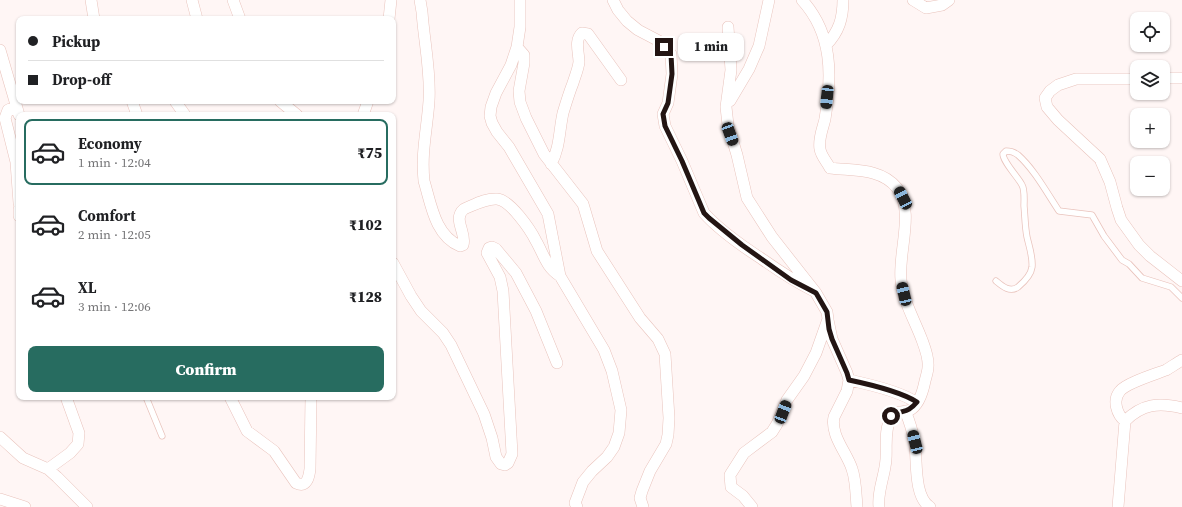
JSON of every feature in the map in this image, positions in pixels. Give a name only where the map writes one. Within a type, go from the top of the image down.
[{"type":"street","points":[[91,0],[94,16]]},
{"type":"street","points":[[192,0],[196,16]]},
{"type":"street","points":[[232,0],[239,16]]},
{"type":"street","points":[[389,16],[391,0]]},
{"type":"street","points":[[420,0],[429,93],[422,153],[423,174],[437,224],[454,244],[460,246],[463,245],[465,240],[459,221],[460,212],[464,209],[492,199],[502,200],[509,204],[514,210],[530,231],[550,268],[560,276]]},
{"type":"street","points":[[520,0],[520,27],[517,47],[511,65],[496,93],[490,116],[497,132],[509,147],[548,214],[560,276],[604,350],[612,371],[621,410],[620,434],[607,457],[583,482],[575,503],[577,507]]},
{"type":"street","points":[[614,0],[618,10],[627,21],[638,30],[659,41],[671,54],[672,74],[668,103],[663,114],[665,126],[704,213],[742,245],[791,280],[816,293]]},
{"type":"street","points":[[726,107],[749,69],[759,46],[769,0]]},
{"type":"street","points":[[802,0],[816,20],[829,56],[825,119],[820,149],[823,157],[830,168],[869,171],[888,180],[899,190],[905,205],[906,214],[900,262],[901,283],[925,349],[928,366],[922,394],[917,402],[911,409],[898,412],[891,416],[888,423],[886,461],[878,498],[879,507]]},
{"type":"street","points":[[826,45],[840,24],[843,0]]},
{"type":"street","points":[[913,0],[926,8],[942,5],[949,0]]},
{"type":"street","points":[[728,27],[731,70],[726,107],[728,125],[747,198],[772,238],[816,293],[827,312],[832,339],[849,380],[847,391],[833,421],[837,435],[853,471],[856,507]]},
{"type":"street","points":[[551,164],[558,150],[563,115],[572,84],[577,74],[577,42],[580,34],[588,34],[621,80]]},
{"type":"street","points":[[517,47],[524,55],[519,91],[520,102],[529,124],[544,154],[583,204],[597,250],[640,318],[658,338],[665,354],[669,418],[668,435],[666,444],[650,471],[642,491],[640,498],[642,507]]},
{"type":"street","points":[[0,50],[16,103]]},
{"type":"street","points":[[1170,78],[1182,78]]},
{"type":"street","points":[[1130,79],[1076,79],[1058,85],[1050,91],[1046,98],[1046,107],[1100,159],[1110,182],[1121,220],[1138,245],[1182,281]]},
{"type":"street","points":[[284,104],[293,112]]},
{"type":"street","points":[[16,162],[5,118],[8,110],[10,109],[17,112]]},
{"type":"street","points":[[396,268],[418,306],[450,345],[484,414],[492,438],[496,457],[501,464],[505,465],[508,463],[512,454],[504,291],[500,277],[487,253],[489,248],[492,247],[496,249],[516,273],[536,311],[556,363]]},
{"type":"street","points":[[752,507],[731,487],[730,475],[744,453],[772,432],[778,424],[787,400],[804,376],[816,353],[828,319]]},
{"type":"street","points":[[1125,421],[1120,417],[1117,411],[1116,400],[1120,390],[1167,369],[1182,360]]},
{"type":"street","points":[[849,380],[868,384],[910,398],[917,402]]},
{"type":"street","points":[[48,469],[70,453],[78,444],[79,433],[67,400]]},
{"type":"street","points":[[232,400],[247,431],[274,452],[296,484],[299,485],[306,482],[310,469],[311,400]]},
{"type":"street","points":[[1118,507],[1125,421],[1133,413],[1145,407],[1160,404],[1182,408]]},
{"type":"street","points":[[905,411],[915,442],[920,491],[923,499],[930,507]]},
{"type":"street","points":[[0,437],[23,458],[48,469],[88,507]]},
{"type":"street","points":[[0,499],[25,507]]},
{"type":"lane","points":[[996,281],[1003,287],[1009,289],[1016,288],[1023,282],[1032,266],[1031,250],[1027,236],[1023,185],[1003,158],[1003,154],[1006,151],[1017,154],[1033,172],[1059,211],[1092,215],[1104,236],[1122,260],[1129,264],[1142,278],[1171,286],[1182,298]]},
{"type":"lane","points":[[147,400],[162,436]]},
{"type":"route","points":[[664,47],[671,54],[672,74],[668,103],[663,114],[665,126],[704,213],[742,245],[791,280],[816,293],[824,304],[832,339],[849,380],[868,384],[910,398],[917,402],[911,409],[898,412],[891,416]]}]
